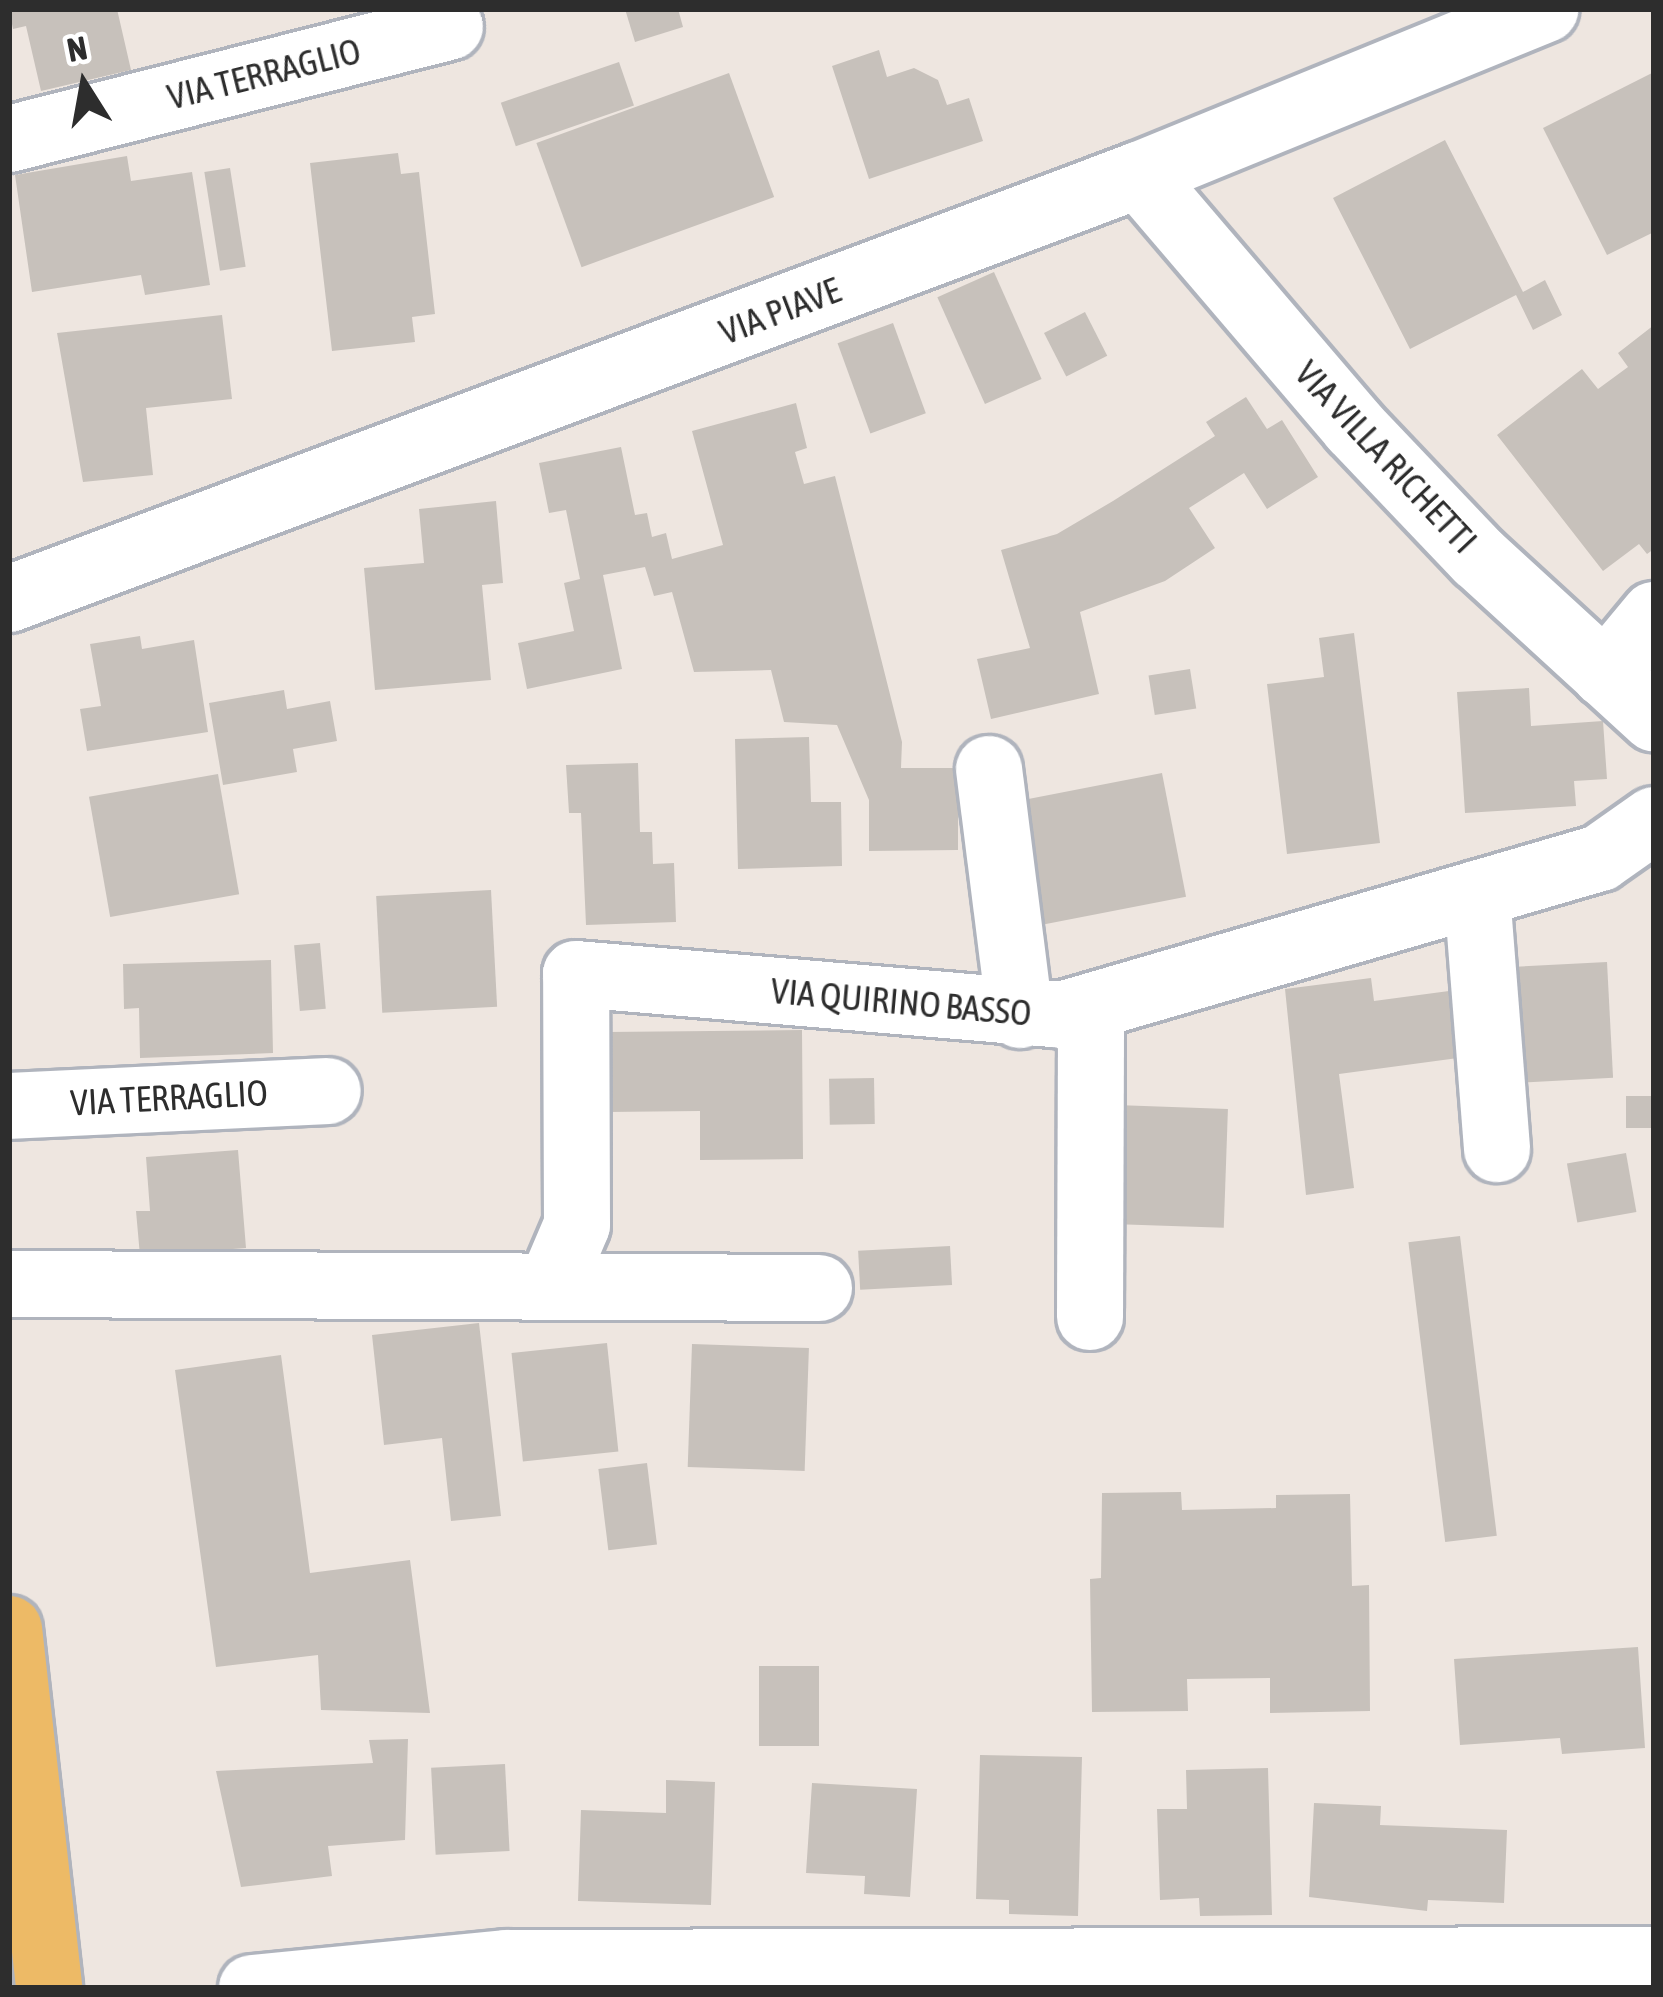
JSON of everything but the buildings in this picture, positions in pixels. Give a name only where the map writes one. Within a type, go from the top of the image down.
[{"type":"main road","points":[[9,1629],[49,1988]]},
{"type":"street","name":"VIA PIAVE","points":[[9,599],[1139,176],[1545,9]]},
{"type":"street","name":"VIA TERRAGLIO","points":[[9,139],[450,27]]},
{"type":"street","name":"VIA VILLA RICHETTI","points":[[1139,176],[1354,427],[1654,718]]},
{"type":"street","points":[[1605,674],[1654,615]]},
{"type":"street","points":[[988,769],[1020,1015]]},
{"type":"street","name":"VIA QUIRINO BASSO","points":[[551,1286],[577,1226],[576,974],[1020,1015],[1091,1007],[1600,858],[1654,820]]},
{"type":"street","points":[[1477,894],[1497,1149]]},
{"type":"street","points":[[1090,1317],[1091,1007]]},
{"type":"street","name":"VIA TERRAGLIO","points":[[9,1106],[328,1090]]},
{"type":"street","points":[[9,1284],[819,1288]]},
{"type":"street","points":[[255,1988],[508,1976],[1359,1974],[1654,1960]]}]
